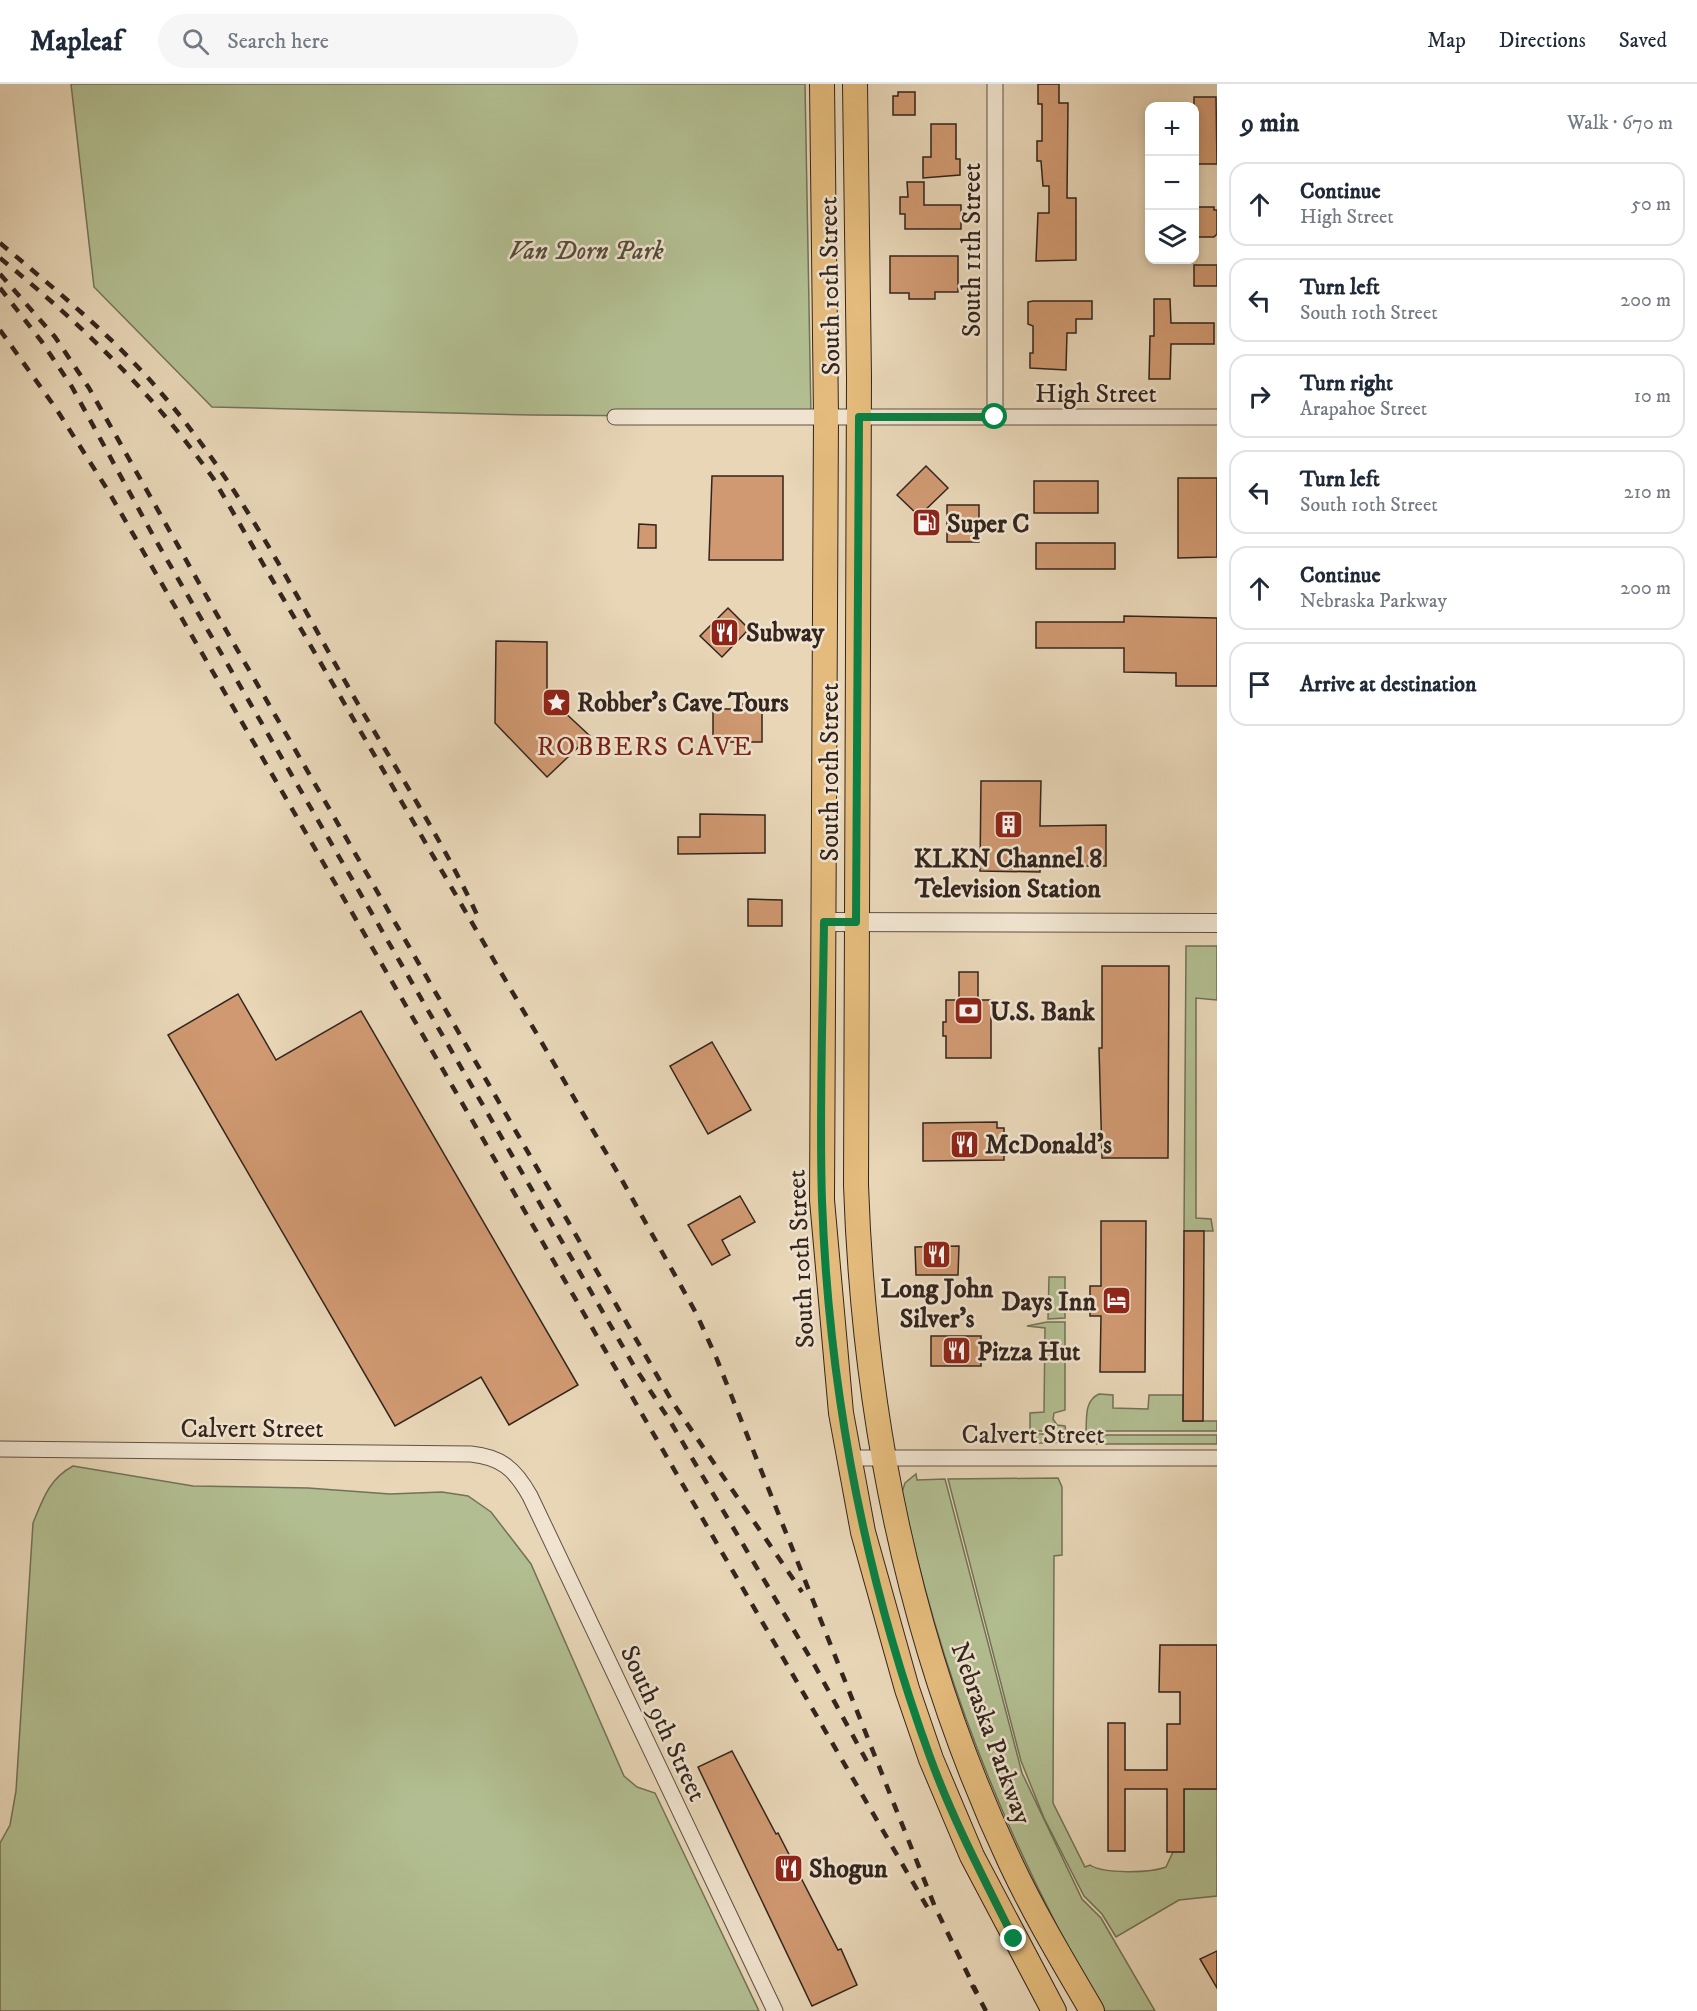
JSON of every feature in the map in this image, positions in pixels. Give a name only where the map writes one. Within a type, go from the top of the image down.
[{"type":"main road","name":"South 10th Street","points":[[822,84],[826,417],[822,1200],[834,1353],[848,1458]]},
{"type":"main road","name":"South 10th Street","points":[[855,84],[859,417],[856,1185],[858,1261],[867,1355],[882,1458]]},
{"type":"main road","points":[[848,1458],[862,1532],[886,1619],[931,1759],[972,1856],[1054,2011]]},
{"type":"main road","name":"Nebraska Parkway","points":[[882,1458],[904,1560],[968,1762],[1012,1865],[1054,1947],[1092,2011]]},
{"type":"street","name":"South 11th Street","points":[[995,84],[995,417]]},
{"type":"street","name":"High Street","points":[[615,417],[1217,417]]},
{"type":"street","points":[[824,922],[1217,923]]},
{"type":"street","name":"Calvert Street","points":[[0,1449],[461,1454],[488,1455],[502,1461]]},
{"type":"street","name":"Calvert Street","points":[[848,1458],[1217,1458]]},
{"type":"street","name":"South 9th Street","points":[[502,1461],[514,1471],[530,1496],[775,2011]]},
{"type":"green space","name":"Van Dorn Park","points":[[71,84],[805,84],[811,417],[532,415],[212,407],[94,287]]},
{"type":"green space","points":[[1186,946],[1217,946],[1217,1000],[1196,998],[1196,1218],[1211,1219],[1213,1231],[1184,1231]]},
{"type":"green space","points":[[1049,1277],[1065,1277],[1065,1318],[1048,1319]]},
{"type":"green space","points":[[1047,1322],[1065,1322],[1065,1410],[1054,1413],[1053,1419],[1057,1425],[1065,1426],[1066,1431],[1030,1431],[1030,1413],[1044,1412],[1045,1328],[1027,1326]]},
{"type":"green space","points":[[1099,1394],[1113,1395],[1113,1408],[1148,1409],[1149,1395],[1183,1395],[1183,1421],[1217,1421],[1217,1431],[1086,1431],[1089,1405]]},
{"type":"green space","points":[[1029,1434],[1066,1434],[1062,1441],[1036,1443]]},
{"type":"green space","points":[[1086,1435],[1217,1435],[1217,1444],[1097,1444],[1089,1440]]},
{"type":"green space","points":[[73,1466],[193,1486],[308,1488],[390,1494],[442,1492],[468,1496],[491,1512],[531,1564],[624,1776],[637,1787],[655,1793],[759,2011],[0,2011],[0,1843],[10,1825],[16,1791],[33,1523],[52,1483]]},
{"type":"green space","points":[[916,1474],[917,1480],[945,1479],[1022,1773],[1082,1899],[1101,1918],[1155,2011],[1104,2011],[1038,1888],[1008,1824],[958,1695],[936,1628],[918,1561],[902,1492],[905,1483]]},
{"type":"green space","points":[[1058,1478],[1062,1487],[1062,1555],[1054,1556],[1053,1803],[1085,1867],[1090,1865],[1105,1870],[1127,1872],[1166,1867],[1173,1852],[1184,1851],[1184,1789],[1217,1789],[1217,1896],[1179,1900],[1116,1937],[1102,1914],[1084,1896],[1044,1818],[1021,1761],[948,1479]]},
{"type":"building","points":[[1038,84],[1059,84],[1059,103],[1068,103],[1067,198],[1076,198],[1076,260],[1036,261],[1038,213],[1049,213],[1049,186],[1043,186],[1041,161],[1037,161],[1037,141],[1042,141],[1042,104],[1038,104]]},
{"type":"building","points":[[898,92],[915,92],[915,115],[893,115],[893,96],[898,96]]},
{"type":"building","points":[[1194,97],[1216,97],[1217,164],[1199,164],[1199,102],[1194,102]]},
{"type":"building","points":[[931,124],[956,124],[956,159],[960,159],[960,175],[923,178],[923,157],[931,157]]},
{"type":"building","points":[[907,182],[924,182],[924,205],[961,205],[961,229],[905,229],[905,214],[900,214],[900,197],[908,197]]},
{"type":"building","points":[[1199,207],[1214,207],[1214,210],[1217,210],[1217,234],[1214,237],[1199,237]]},
{"type":"building","points":[[890,256],[958,256],[958,292],[935,292],[935,299],[909,299],[909,293],[890,293]]},
{"type":"building","points":[[1194,265],[1217,265],[1217,286],[1194,286]]},
{"type":"building","points":[[1154,299],[1170,299],[1171,323],[1214,323],[1214,344],[1171,344],[1170,379],[1149,379],[1150,336],[1154,336]]},
{"type":"building","points":[[1092,301],[1092,319],[1076,319],[1076,333],[1067,333],[1066,370],[1030,368],[1030,353],[1033,353],[1033,326],[1028,324],[1028,302]]},
{"type":"building","points":[[926,466],[948,488],[919,516],[897,495]]},
{"type":"building","points":[[712,476],[783,476],[783,560],[709,560]]},
{"type":"building","points":[[1178,478],[1217,478],[1217,557],[1178,558]]},
{"type":"building","points":[[1034,481],[1098,481],[1098,513],[1034,513]]},
{"type":"building","points":[[947,505],[979,505],[979,542],[947,542]]},
{"type":"building","points":[[639,524],[656,525],[656,548],[638,548]]},
{"type":"building","points":[[1036,543],[1115,543],[1115,569],[1036,569]]},
{"type":"building","name":"Subway","points":[[728,608],[749,629],[722,657],[700,636]]},
{"type":"building","points":[[1124,616],[1217,618],[1217,686],[1176,686],[1176,673],[1124,672],[1124,648],[1036,648],[1036,622],[1124,622]]},
{"type":"building","points":[[496,641],[547,642],[547,696],[590,736],[547,777],[495,723]]},
{"type":"building","points":[[738,704],[762,704],[762,742],[727,742],[727,738],[713,738],[713,709],[738,709]]},
{"type":"building","name":"KLKN Channel 8 Television Station","points":[[981,781],[1041,781],[1040,826],[1106,825],[1106,866],[1040,866],[1040,872],[980,871]]},
{"type":"building","points":[[700,814],[765,815],[765,853],[678,854],[678,837],[700,837]]},
{"type":"building","points":[[748,899],[782,900],[782,926],[748,926]]},
{"type":"building","points":[[1102,966],[1169,966],[1168,1158],[1102,1158],[1099,1048],[1102,1048]]},
{"type":"building","name":"U.S. Bank","points":[[959,972],[978,972],[978,1000],[991,1000],[991,1058],[946,1058],[946,1036],[943,1036],[943,1022],[946,1022],[946,1000],[959,1000]]},
{"type":"building","points":[[238,994],[276,1060],[361,1011],[578,1385],[509,1425],[481,1377],[395,1426],[168,1035]]},
{"type":"building","points":[[712,1042],[751,1110],[708,1134],[670,1066]]},
{"type":"building","name":"McDonald's","points":[[997,1122],[997,1128],[1004,1128],[1004,1160],[923,1161],[923,1123]]},
{"type":"building","points":[[740,1196],[755,1222],[722,1240],[730,1255],[712,1265],[688,1225]]},
{"type":"building","name":"Days Inn","points":[[1101,1221],[1146,1221],[1145,1372],[1100,1372],[1101,1316],[1090,1316],[1090,1286],[1101,1286]]},
{"type":"building","points":[[1184,1231],[1204,1231],[1203,1421],[1183,1421]]},
{"type":"building","name":"Long John Silver's","points":[[959,1246],[958,1275],[916,1275],[915,1247]]},
{"type":"building","name":"Pizza Hut","points":[[931,1336],[981,1336],[981,1366],[931,1366]]},
{"type":"building","points":[[1160,1645],[1217,1645],[1217,1789],[1184,1789],[1184,1852],[1167,1852],[1167,1789],[1125,1789],[1125,1851],[1108,1851],[1108,1723],[1125,1723],[1125,1770],[1167,1770],[1167,1724],[1180,1724],[1180,1692],[1159,1692]]},
{"type":"building","points":[[732,1751],[776,1834],[778,1833],[838,1950],[841,1949],[857,1985],[812,2006],[698,1767]]},
{"type":"building","points":[[1217,1951],[1217,1988],[1200,1959]]},
{"type":"railway","points":[[0,243],[84,315],[144,373],[218,467],[267,544],[421,809],[478,917]]},
{"type":"railway","points":[[0,258],[59,308],[114,360],[165,416],[213,478],[623,1182],[696,1313],[716,1357],[935,1907],[977,1993]]},
{"type":"railway","points":[[0,274],[55,337],[89,388],[212,606],[673,1403],[802,1592]]},
{"type":"railway","points":[[0,288],[42,342],[72,387],[155,539],[634,1366],[670,1421],[815,1666],[871,1769]]},
{"type":"railway","points":[[0,330],[57,410],[107,489],[930,1912]]},
{"type":"railway","points":[[972,1985],[986,2011]]},
{"type":"place","name":"Super C","points":[[926,523]]},
{"type":"place","name":"Subway","points":[[725,632]]},
{"type":"place","name":"Robber's Cave Tours","points":[[556,702]]},
{"type":"place","name":"KLKN Channel 8 Television Station","points":[[1008,824]]},
{"type":"place","name":"U.S. Bank","points":[[969,1011]]},
{"type":"place","name":"McDonald's","points":[[964,1144]]},
{"type":"place","name":"Long John Silver's","points":[[937,1254]]},
{"type":"place","name":"Days Inn","points":[[1117,1301]]},
{"type":"place","name":"Pizza Hut","points":[[956,1351]]},
{"type":"place","name":"Shogun","points":[[788,1868]]},
{"type":"district","name":"ROBBERS CAVE","points":[[645,746]]},
{"type":"route","points":[[995,417],[859,417],[856,922],[824,922],[822,1200],[828,1289],[841,1413],[862,1532],[907,1689],[931,1759],[972,1856],[1014,1939]]}]
